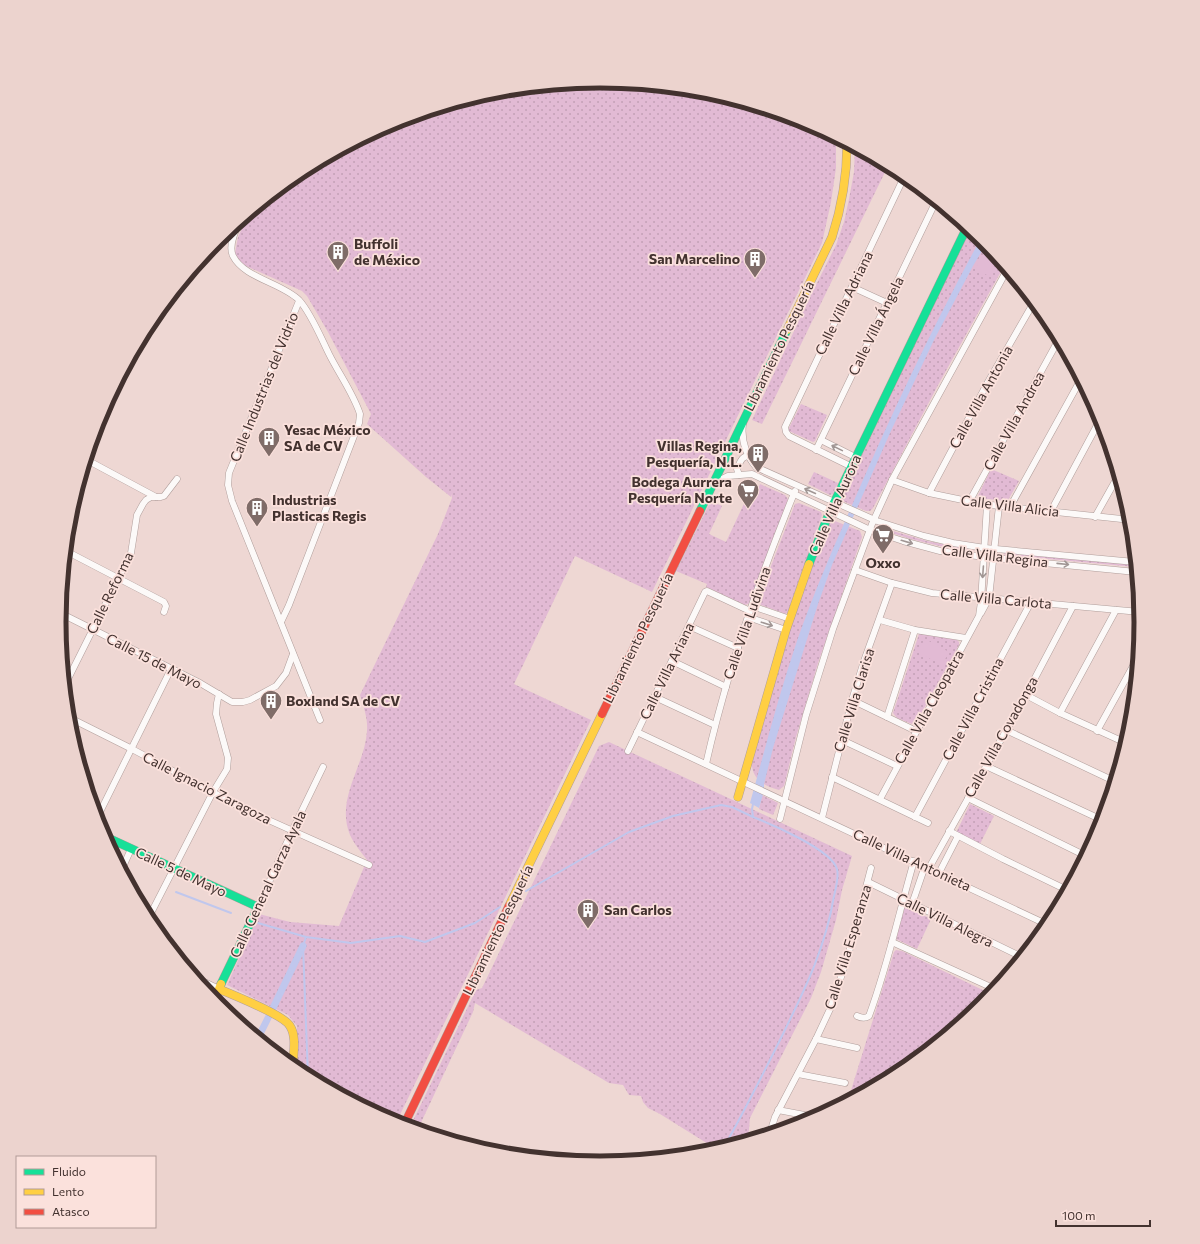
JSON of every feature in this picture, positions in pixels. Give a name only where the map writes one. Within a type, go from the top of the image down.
[{"type":"main road","name":"Libramiento Pesquería","points":[[407,1119],[832,237],[841,208],[846,182],[847,149]]},
{"type":"main road","name":"Calle Villa Aurora","points":[[738,797],[786,630],[804,577],[832,507],[965,232]]},
{"type":"main road","name":"Calle 5 de Mayo","points":[[113,840],[258,907]]},
{"type":"main road","name":"Calle General Garza Ayala","points":[[219,989],[258,907]]},
{"type":"main road","points":[[219,989],[280,1017],[288,1023],[291,1026],[293,1034],[293,1059]]},
{"type":"street","name":"Calle Villa Adriana","points":[[816,450],[789,436],[785,430],[786,424],[902,182]]},
{"type":"street","name":"Calle Villa Ángela","points":[[816,450],[934,206]]},
{"type":"street","points":[[236,232],[231,250],[236,261],[245,270],[290,294],[299,301],[314,323],[328,353],[358,408],[360,418],[289,605],[281,622],[320,720]]},
{"type":"street","points":[[780,819],[783,800],[806,715],[833,629],[872,525],[892,480],[1005,274]]},
{"type":"street","points":[[852,286],[887,303]]},
{"type":"street","name":"Calle Industrias del Vidrio","points":[[281,622],[232,500],[228,485],[229,473],[299,301]]},
{"type":"street","name":"Calle Villa Antonia","points":[[929,493],[988,382],[1031,307]]},
{"type":"street","name":"Calle Villa Andrea","points":[[969,502],[1056,345]]},
{"type":"street","points":[[1010,507],[1078,383]]},
{"type":"street","points":[[742,475],[750,473],[754,469],[745,446],[743,433],[744,419]]},
{"type":"street","points":[[1051,511],[1096,426]]},
{"type":"street","points":[[821,440],[853,461]]},
{"type":"street","points":[[730,449],[739,443],[745,446]]},
{"type":"street","points":[[816,450],[853,461]]},
{"type":"street","points":[[742,475],[737,471],[742,458],[745,456],[750,458],[756,466],[798,486],[832,507]]},
{"type":"street","points":[[90,462],[157,498],[164,496],[177,479]]},
{"type":"street","points":[[723,462],[722,473],[728,476]]},
{"type":"street","points":[[712,484],[728,476],[752,474],[794,494],[832,507]]},
{"type":"street","name":"Calle Villa Alicia","points":[[892,480],[929,493],[969,502],[1124,519]]},
{"type":"street","points":[[1096,517],[1115,481]]},
{"type":"street","name":"Calle Villa Ludivina","points":[[706,764],[715,725],[748,617],[798,486]]},
{"type":"street","name":"Calle Reforma","points":[[69,676],[131,552],[137,515],[146,500],[151,497],[157,498]]},
{"type":"street","name":"Calle Villa Cleopatra","points":[[978,616],[981,597],[987,505]]},
{"type":"street","name":"Calle Villa Cleopatra","points":[[880,800],[978,616],[984,610],[989,598],[1000,506]]},
{"type":"street","name":"Calle Villa Regina","points":[[832,507],[846,507],[863,514],[872,525],[903,541],[932,549],[984,557],[1131,572]]},
{"type":"street","name":"Calle Villa Regina","points":[[832,507],[841,516],[858,524],[872,525],[954,543],[984,548],[1130,562]]},
{"type":"street","points":[[71,554],[164,602],[166,606],[164,612]]},
{"type":"street","name":"Calle Villa Carlota","points":[[855,570],[892,583],[932,593],[1134,611]]},
{"type":"street","name":"Calle Villa Clarisa","points":[[822,818],[852,700],[864,661],[880,620],[892,583]]},
{"type":"street","name":"Calle Villa Ariana","points":[[628,751],[706,591],[751,608]]},
{"type":"street","name":"Calle Villa Cristina","points":[[915,817],[1031,602]]},
{"type":"street","name":"Calle Villa Covadonga","points":[[912,904],[927,867],[1026,695],[1073,606]]},
{"type":"street","points":[[751,608],[790,619]]},
{"type":"street","points":[[1060,713],[1116,610]]},
{"type":"street","name":"Calle 15 de Mayo","points":[[66,616],[200,683],[232,702],[243,702],[250,700],[276,686],[282,679],[293,654]]},
{"type":"street","points":[[748,617],[786,630]]},
{"type":"street","points":[[880,620],[915,630],[966,638]]},
{"type":"street","points":[[689,626],[738,648]]},
{"type":"street","points":[[887,717],[915,630]]},
{"type":"street","points":[[672,661],[726,687]]},
{"type":"street","points":[[1097,730],[1132,668]]},
{"type":"street","points":[[101,811],[171,669]]},
{"type":"street","points":[[152,912],[213,792],[226,772],[228,758],[216,714],[219,694]]},
{"type":"street","points":[[1026,695],[1060,713],[1121,741]]},
{"type":"street","points":[[654,697],[715,725]]},
{"type":"street","points":[[852,700],[916,731]]},
{"type":"street","name":"Calle Ignacio Zaragoza","points":[[75,720],[132,748],[244,809],[369,865]]},
{"type":"street","points":[[1006,730],[1110,779]]},
{"type":"street","points":[[637,732],[743,781]]},
{"type":"street","points":[[842,740],[897,766]]},
{"type":"street","points":[[986,766],[1096,817]]},
{"type":"street","name":"Calle General Garza Ayala","points":[[258,907],[323,767]]},
{"type":"street","points":[[832,777],[928,823]]},
{"type":"street","name":"Calle Villa Antonieta","points":[[743,781],[1042,921]]},
{"type":"street","points":[[968,798],[1081,854]]},
{"type":"street","points":[[949,831],[1063,888]]},
{"type":"street","points":[[939,873],[958,836]]},
{"type":"street","points":[[124,864],[131,849]]},
{"type":"street","points":[[857,1016],[864,1018],[869,1016],[879,988],[914,861]]},
{"type":"street","name":"Calle Villa Esperanza","points":[[772,1128],[778,1110],[798,1074],[831,1007],[841,979],[871,868]]},
{"type":"street","name":"Calle Villa Alegra","points":[[868,882],[1017,955]]},
{"type":"street","points":[[892,942],[990,987]]},
{"type":"street","points":[[207,983],[219,989]]},
{"type":"street","name":"Calle General Garza Ayala","points":[[217,994],[219,989]]},
{"type":"street","points":[[816,1039],[857,1048]]},
{"type":"street","points":[[798,1074],[845,1084]]},
{"type":"street","points":[[778,1110],[804,1115]]},
{"type":"shaded area","points":[[565,89],[635,89],[670,93],[704,98],[772,116],[836,143],[836,168],[831,202],[822,243],[652,592],[575,556],[514,684],[591,720],[399,1116],[364,1101],[296,1061],[297,1026],[288,1015],[227,985],[259,914],[290,922],[339,926],[367,860],[350,835],[346,821],[348,795],[365,744],[367,731],[366,718],[360,695],[438,534],[452,498],[451,494],[451,497],[426,477],[367,424],[371,414],[328,332],[307,296],[302,291],[246,266],[236,258],[235,253],[238,237],[244,225],[275,198],[303,178],[364,143],[428,116],[496,98]]},
{"type":"shaded area","points":[[855,153],[886,171],[762,424],[752,420],[836,245],[844,222],[854,172]]},
{"type":"shaded area","points":[[967,235],[978,244],[1001,271],[937,387],[873,508],[870,511],[866,511],[845,502],[842,500],[842,497]]},
{"type":"shaded area","points":[[985,252],[995,264],[989,276],[975,269]]},
{"type":"shaded area","points":[[801,404],[827,415],[815,441],[813,442],[789,431],[789,428]]},
{"type":"shaded area","points":[[991,469],[1019,481],[1008,500],[1005,501],[980,498],[978,496]]},
{"type":"shaded area","points":[[814,472],[838,483],[833,494],[830,495],[808,484]]},
{"type":"shaded area","points":[[760,484],[785,495],[788,499],[750,603],[745,605],[706,587],[707,584],[676,571],[711,501],[722,506],[709,534],[726,542],[750,491],[756,493]]},
{"type":"shaded area","points":[[799,503],[821,512],[822,515],[786,614],[761,605],[758,600],[795,504]]},
{"type":"shaded area","points":[[832,521],[860,531],[862,537],[818,663],[796,737],[784,786],[779,790],[767,786],[758,779],[753,770],[752,758],[780,659],[803,590],[829,523]]},
{"type":"shaded area","points":[[879,527],[927,541],[977,551],[944,547],[911,539],[879,529]]},
{"type":"shaded area","points":[[1004,553],[1130,564],[1131,567],[1005,555]]},
{"type":"shaded area","points":[[920,633],[957,640],[959,645],[917,721],[912,724],[897,718],[893,713]]},
{"type":"shaded area","points":[[925,639],[949,652],[942,665],[917,652]]},
{"type":"shaded area","points":[[609,742],[852,856],[821,972],[811,998],[750,1118],[748,1135],[709,1145],[648,1108],[643,1102],[641,1096],[629,1095],[623,1085],[609,1083],[475,1003],[473,1012],[420,1125],[413,1122],[476,990],[482,988],[599,746]]},
{"type":"shaded area","points":[[762,795],[778,803],[773,815],[759,809]]},
{"type":"shaded area","points":[[970,804],[994,816],[980,844],[956,833]]},
{"type":"shaded area","points":[[905,906],[931,919],[917,949],[896,939]]},
{"type":"shaded area","points":[[896,950],[902,951],[986,991],[978,1000],[925,1046],[897,1066],[850,1093],[894,952]]},
{"type":"water","points":[[978,244],[983,249],[934,340],[890,433],[832,565],[818,604],[773,748],[759,808],[750,803],[784,681],[810,604],[870,463],[947,301]]},
{"type":"waterway","points":[[728,1140],[780,1040],[813,970],[830,916],[838,872],[833,862],[813,846],[800,838],[753,817],[753,804]]},
{"type":"waterway","points":[[526,891],[629,832],[673,816],[721,805],[732,807],[753,817]]},
{"type":"waterway","points":[[176,892],[231,913]]},
{"type":"waterway","points":[[308,1069],[303,946],[306,937],[351,943],[400,936],[425,942],[475,923],[500,907]]},
{"type":"waterway","points":[[258,923],[306,937]]},
{"type":"waterway","points":[[273,1008],[303,946]]},
{"type":"waterway","points":[[260,1033],[268,1018]]},
{"type":"traffic: fast","points":[[809,564],[830,511],[965,232]]},
{"type":"traffic: fast","points":[[700,511],[787,330]]},
{"type":"traffic: fast","points":[[113,840],[258,907],[221,984]]},
{"type":"traffic: slow","points":[[787,330],[832,237],[839,214],[843,191],[847,149]]},
{"type":"traffic: slow","points":[[738,797],[786,630],[809,564]]},
{"type":"traffic: slow","points":[[509,906],[602,714]]},
{"type":"traffic: slow","points":[[221,984],[219,989],[246,1000],[286,1021],[292,1030],[294,1040],[293,1059]]},
{"type":"traffic: jam","points":[[602,714],[700,511]]},
{"type":"traffic: jam","points":[[407,1119],[509,906]]},
{"type":"place","name":"Buffoli de México","points":[[338,272]]},
{"type":"place","name":"San Marcelino","points":[[755,278]]},
{"type":"place","name":"Yesac México SA de CV","points":[[269,458]]},
{"type":"place","name":"Villas Regina, Pesquería, N.L.","points":[[758,474]]},
{"type":"place","name":"Bodega Aurrera Pesquería Norte","points":[[748,510]]},
{"type":"place","name":"Industrias Plasticas Regis","points":[[257,528]]},
{"type":"place","name":"Oxxo","points":[[883,554]]},
{"type":"place","name":"Boxland SA de CV","points":[[271,720]]},
{"type":"place","name":"San Carlos","points":[[588,930]]}]
